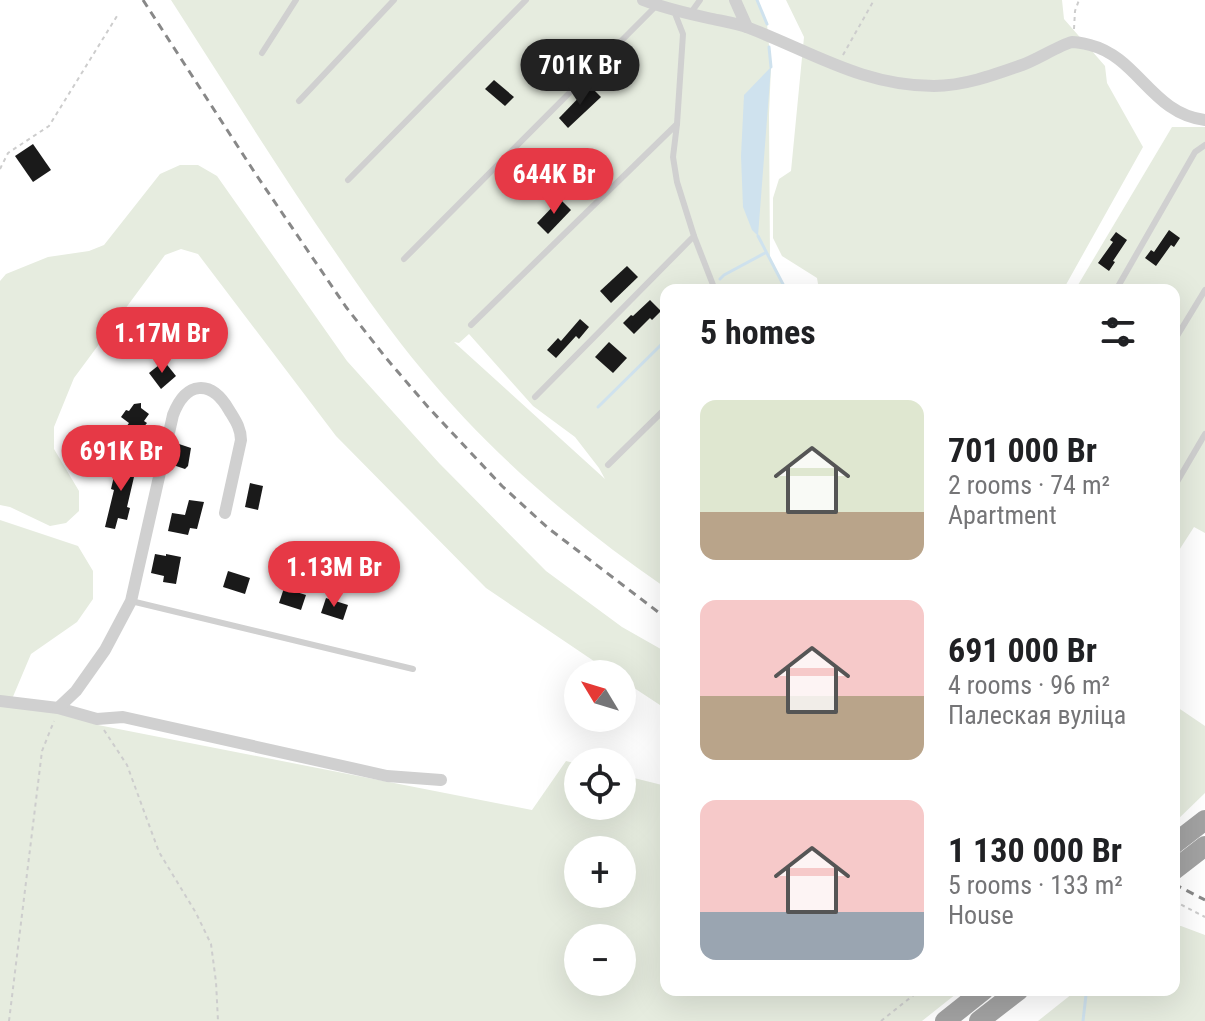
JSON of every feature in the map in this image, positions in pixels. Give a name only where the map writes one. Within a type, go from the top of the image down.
[{"type":"highway","points":[[1180,839],[1205,820]]},
{"type":"highway","points":[[1180,866],[1198,852]]},
{"type":"highway","points":[[945,1021],[976,996]]},
{"type":"highway","points":[[979,1021],[1011,996]]},
{"type":"street","points":[[643,0],[674,11],[747,27],[836,66],[885,82],[934,86],[968,83],[1023,65],[1073,42],[1092,45],[1122,60],[1169,107],[1191,118],[1205,120]]},
{"type":"street","points":[[735,0],[747,27]]},
{"type":"street","points":[[58,708],[76,691],[105,650],[131,601],[173,415],[186,394],[195,388],[206,387],[216,392],[241,430],[225,513]]},
{"type":"street","points":[[0,701],[58,708],[97,719],[123,717],[387,776],[441,780]]},
{"type":"lane","points":[[262,53],[296,0]]},
{"type":"lane","points":[[299,101],[394,0]]},
{"type":"lane","points":[[348,180],[526,0]]},
{"type":"lane","points":[[690,14],[700,0]]},
{"type":"lane","points":[[404,259],[657,5]]},
{"type":"lane","points":[[674,11],[683,34],[673,157],[677,182],[713,284]]},
{"type":"lane","points":[[471,325],[677,124]]},
{"type":"lane","points":[[1119,284],[1195,152],[1205,145]]},
{"type":"lane","points":[[535,397],[694,236]]},
{"type":"lane","points":[[1180,331],[1205,290]]},
{"type":"lane","points":[[608,465],[660,414]]},
{"type":"lane","points":[[1180,477],[1205,434]]},
{"type":"lane","points":[[131,601],[413,669]]},
{"type":"path","points":[[836,66],[874,0]]},
{"type":"path","points":[[1073,42],[1075,11],[1079,0]]},
{"type":"path","points":[[0,169],[8,153],[49,126],[117,16]]},
{"type":"path","points":[[9,1021],[42,751],[58,708]]},
{"type":"path","points":[[97,719],[127,765],[159,852],[211,944],[218,1021]]},
{"type":"path","points":[[1180,904],[1205,917]]},
{"type":"path","points":[[881,1021],[912,996]]},
{"type":"shaded area","points":[[171,0],[757,0],[767,24],[771,67],[770,260],[783,284],[660,284],[660,584],[537,488],[449,402],[380,316],[275,163]],"holes":[[[469,334],[533,406],[575,437],[605,479],[454,342],[459,343]]]},
{"type":"shaded area","points":[[786,0],[1062,0],[1064,19],[1105,66],[1107,83],[1143,147],[1066,284],[818,284],[817,278],[782,256],[773,238],[773,198],[779,179],[791,171],[804,37]]},
{"type":"shaded area","points":[[1172,127],[1205,127],[1205,533],[1194,527],[1180,549],[1180,284],[1079,284]]},
{"type":"shaded area","points":[[180,165],[198,165],[217,176],[347,361],[439,463],[546,571],[622,627],[660,649],[660,705],[636,689],[636,660],[592,660],[486,588],[336,436],[198,254],[181,249],[165,255],[74,378],[54,427],[54,449],[79,491],[79,511],[66,523],[50,526],[0,505],[0,281],[6,274],[48,257],[89,251],[104,245],[160,174]]},
{"type":"shaded area","points":[[0,520],[78,546],[93,571],[93,599],[77,622],[31,654],[12,699],[58,708],[98,725],[532,810],[564,764],[564,820],[636,820],[636,778],[660,784],[660,996],[953,996],[922,1021],[0,1021]]},
{"type":"shaded area","points":[[1180,709],[1205,726],[1205,793],[1180,817]]},
{"type":"shaded area","points":[[1180,926],[1205,935],[1205,1021],[1038,1021],[1069,996],[1180,996]]},
{"type":"water","points":[[771,67],[758,236],[752,230],[743,207],[741,156],[744,95]]},
{"type":"building","points":[[622,55],[637,71],[624,83],[609,67]]},
{"type":"building","points":[[494,80],[514,97],[505,106],[485,89]]},
{"type":"building","points":[[590,86],[601,97],[568,128],[559,118]]},
{"type":"building","points":[[33,144],[51,170],[33,182],[15,156]]},
{"type":"building","points":[[560,199],[571,210],[548,234],[537,223]]},
{"type":"building","points":[[1169,230],[1180,238],[1156,266],[1145,258],[1151,250],[1154,252]]},
{"type":"building","points":[[1116,232],[1127,240],[1109,271],[1098,263],[1113,242],[1110,240]]},
{"type":"building","points":[[627,266],[638,277],[611,303],[600,291]]},
{"type":"building","points":[[650,300],[660,310],[634,334],[623,323]]},
{"type":"building","points":[[580,319],[589,327],[556,358],[547,350],[558,338],[561,341]]},
{"type":"building","points":[[609,342],[627,358],[613,373],[595,357]]},
{"type":"building","points":[[164,361],[176,376],[161,389],[149,373]]},
{"type":"building","points":[[141,403],[141,408],[149,414],[144,421],[147,423],[133,440],[123,431],[129,423],[121,417],[134,404]]},
{"type":"building","points":[[179,444],[191,448],[185,469],[173,465]]},
{"type":"building","points":[[118,459],[137,464],[127,520],[118,518],[115,529],[105,527]]},
{"type":"building","points":[[250,483],[263,486],[258,510],[245,507]]},
{"type":"building","points":[[189,500],[204,502],[197,529],[190,528],[188,535],[168,531],[172,513],[185,515]]},
{"type":"building","points":[[155,554],[181,557],[176,584],[163,582],[164,576],[151,573]]},
{"type":"building","points":[[228,571],[250,578],[245,594],[223,587]]},
{"type":"building","points":[[284,588],[306,595],[301,610],[279,603]]},
{"type":"building","points":[[326,598],[348,605],[343,620],[321,613]]},
{"type":"waterway","points":[[757,0],[767,24]]},
{"type":"waterway","points":[[769,47],[771,67]]},
{"type":"waterway","points":[[758,236],[783,284]]},
{"type":"waterway","points":[[720,279],[765,253]]},
{"type":"waterway","points":[[598,407],[660,346]]},
{"type":"waterway","points":[[1083,1021],[1086,996]]},
{"type":"railway","points":[[143,0],[255,173],[346,307],[386,358],[502,486],[548,528],[660,613]]},
{"type":"railway","points":[[1180,887],[1205,900]]}]
